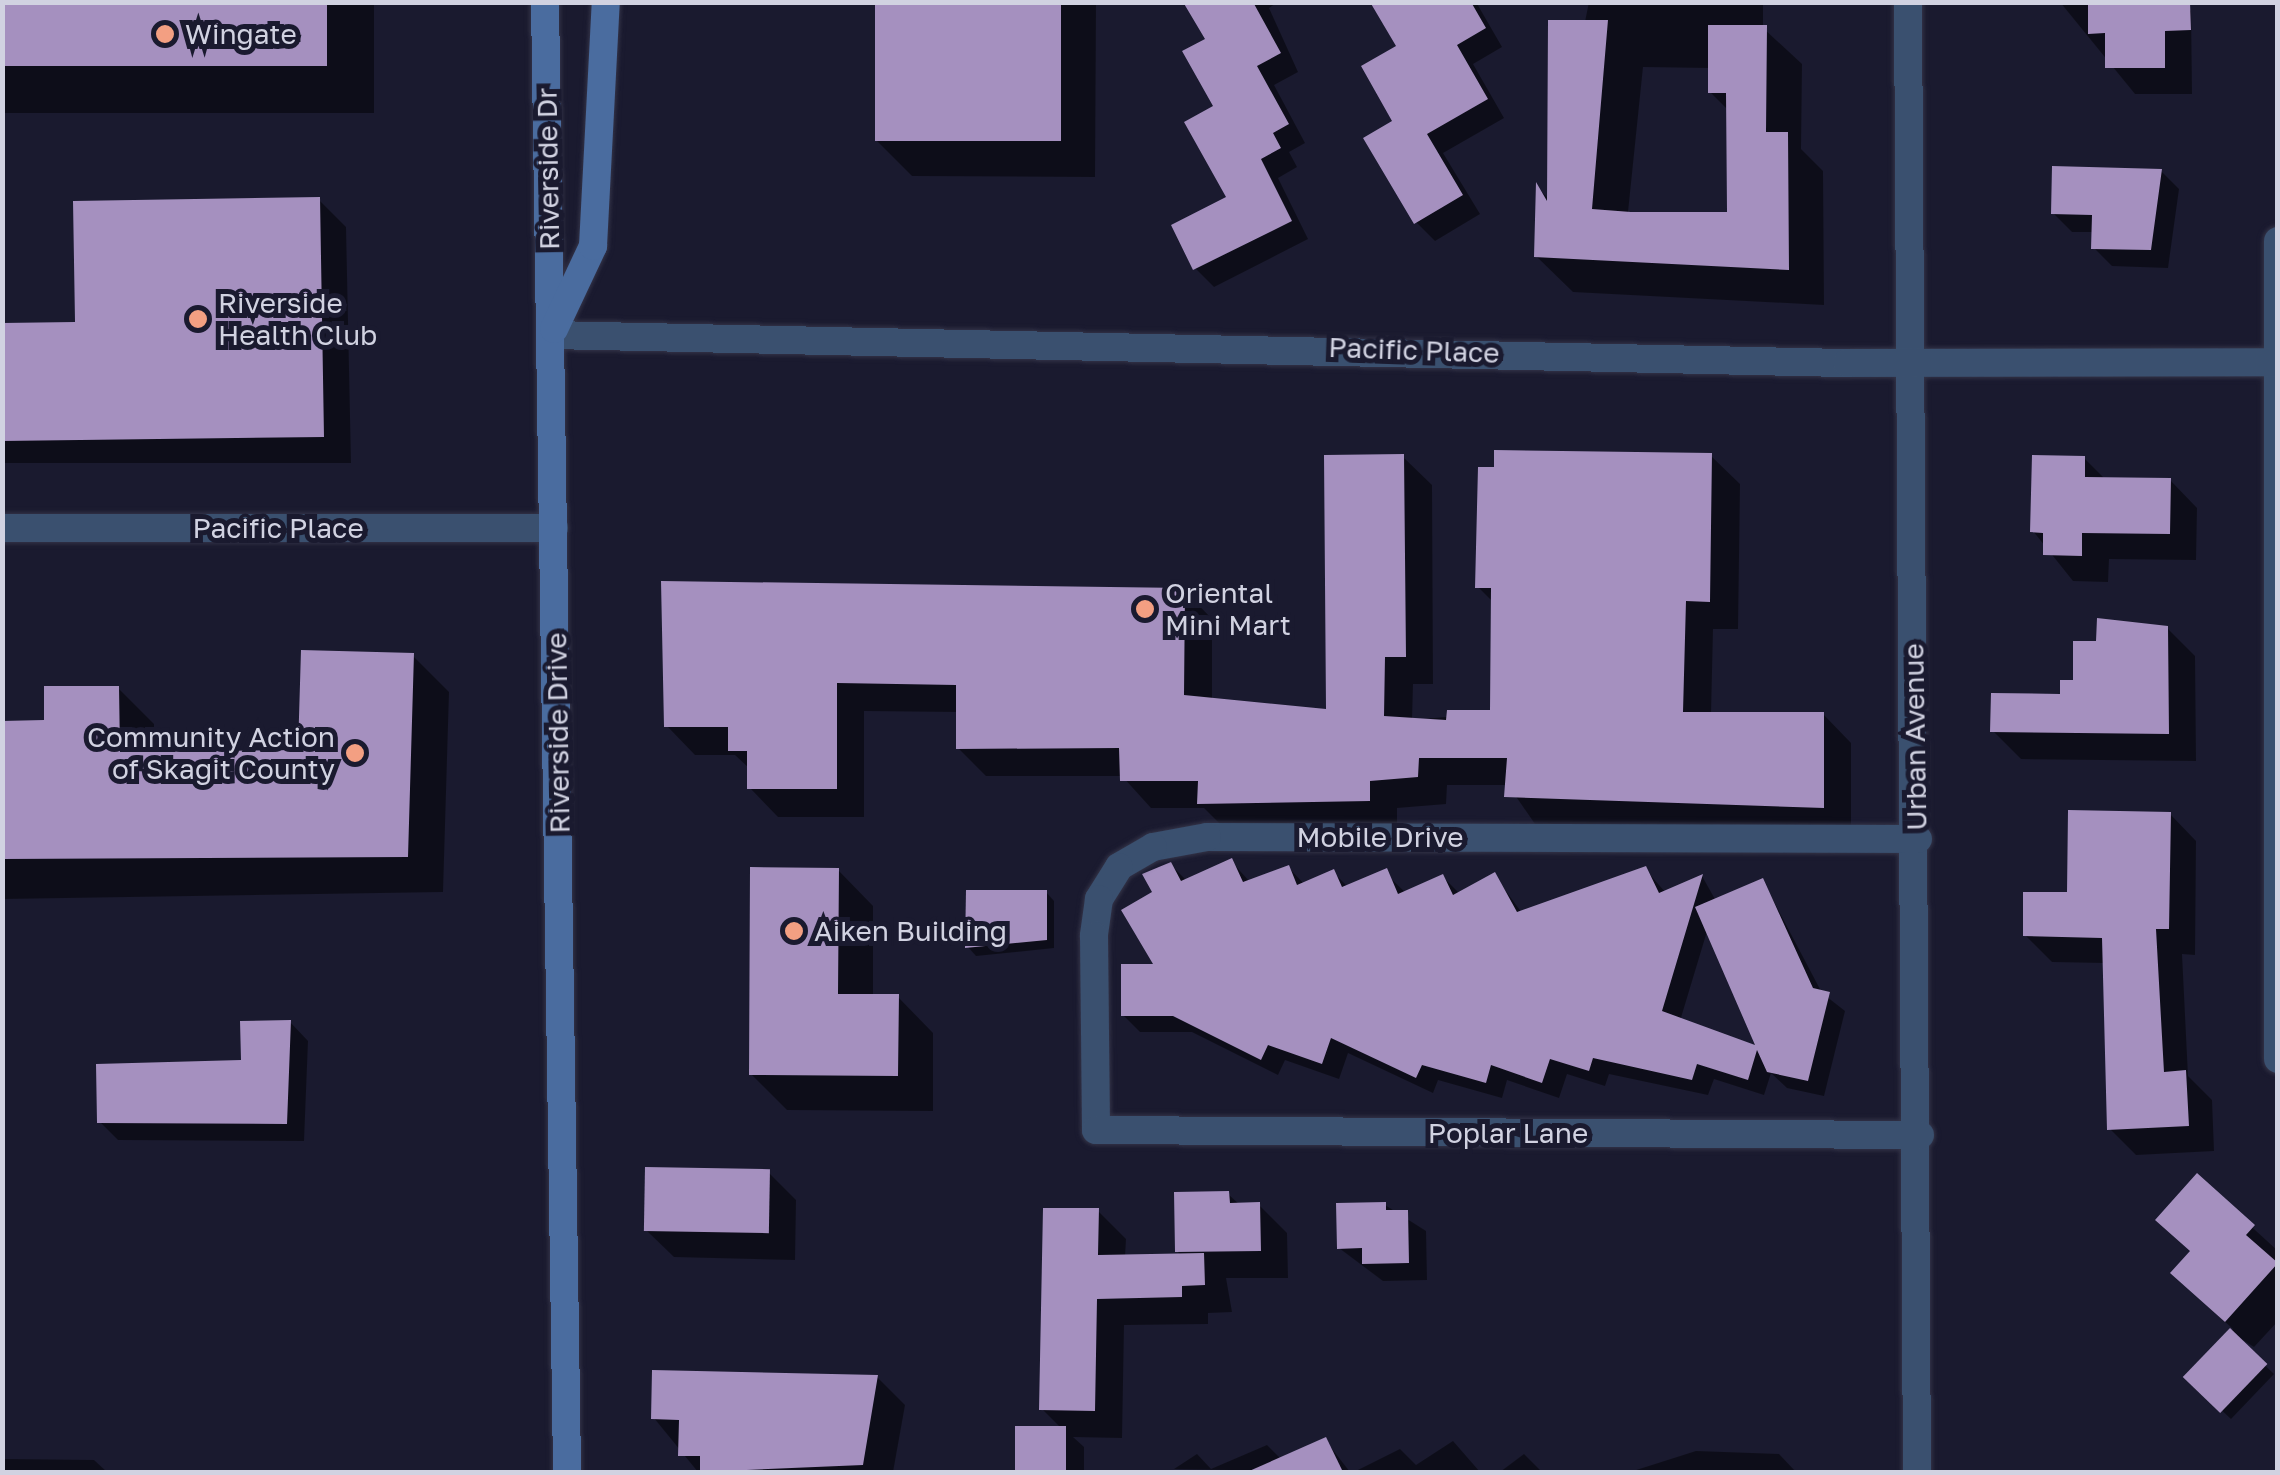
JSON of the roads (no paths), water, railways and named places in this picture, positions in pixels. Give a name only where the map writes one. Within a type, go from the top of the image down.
[{"type":"main road","name":"Riverside Dr","points":[[544,2],[551,335]]},
{"type":"main road","name":"Riverside Drive","points":[[567,1472],[551,335],[593,246],[606,2]]},
{"type":"street","name":"Urban Avenue","points":[[1908,2],[1920,1135],[1917,1472]]},
{"type":"street","points":[[2278,241],[2278,1059]]},
{"type":"street","name":"Pacific Place","points":[[551,335],[1912,363],[2276,362]]},
{"type":"street","name":"Pacific Place","points":[[2,528],[554,528]]},
{"type":"street","name":"Mobile Drive","points":[[1096,1130],[1098,899],[1119,867],[1153,846],[1207,836],[1918,839]]},
{"type":"street","name":"Poplar Lane","points":[[1096,1130],[1920,1135]]},
{"type":"place","name":"Wingate","points":[[165,34]]},
{"type":"place","name":"Riverside Health Club","points":[[198,319]]},
{"type":"place","name":"Oriental Mini Mart","points":[[1145,609]]},
{"type":"place","name":"Community Action of Skagit County","points":[[355,753]]},
{"type":"place","name":"Aiken Building","points":[[794,931]]}]
